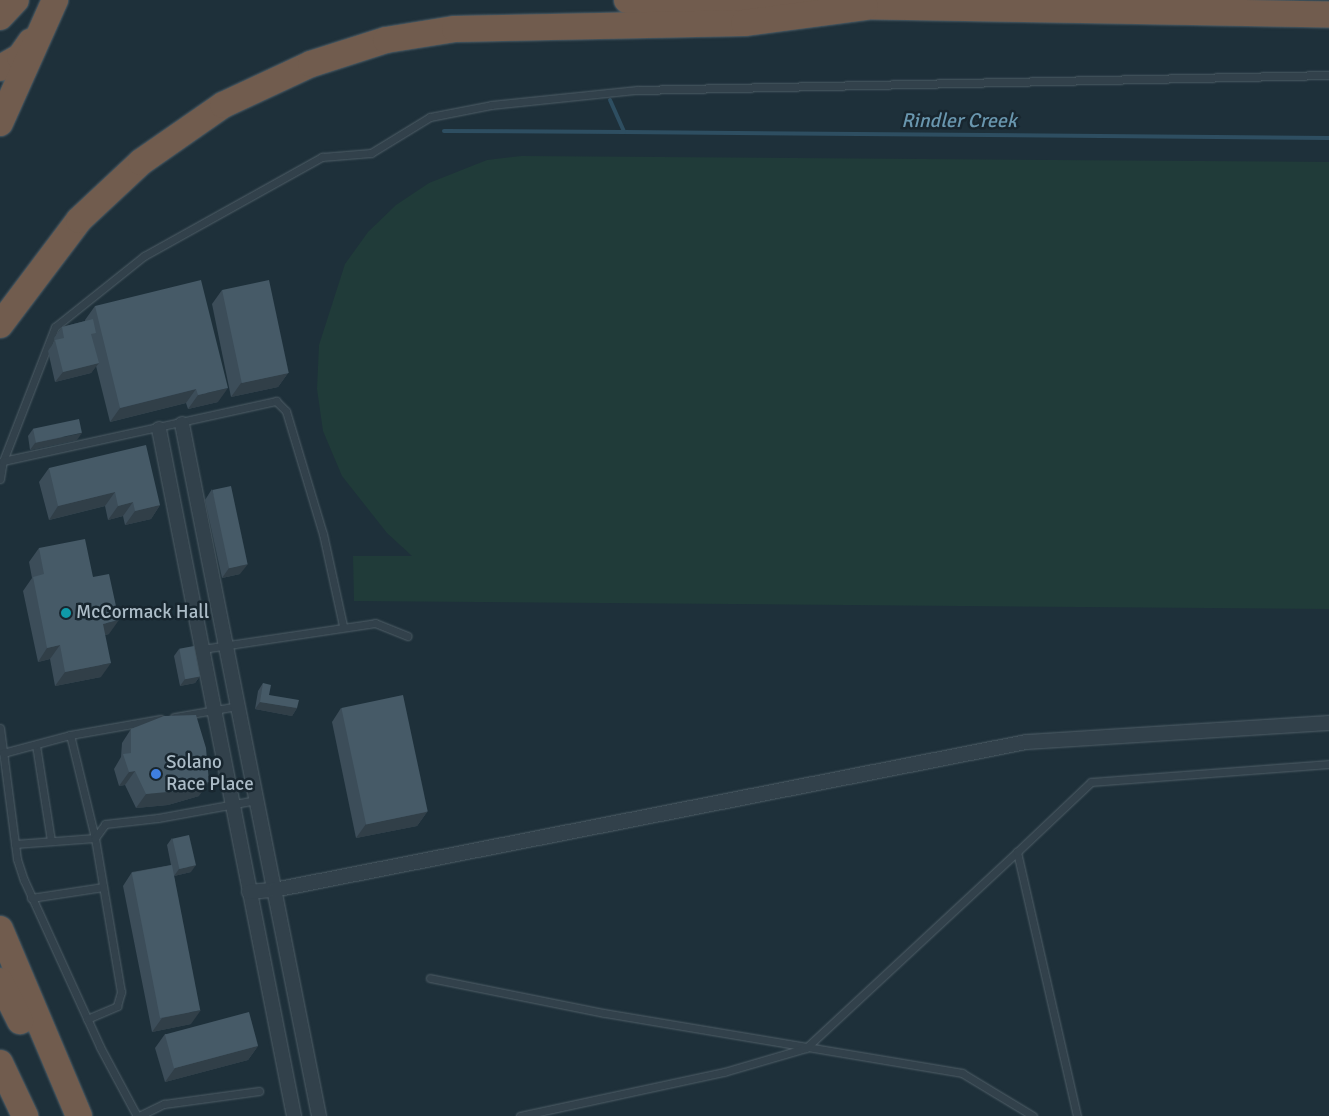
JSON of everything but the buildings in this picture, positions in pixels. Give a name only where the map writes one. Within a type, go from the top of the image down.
[{"type":"highway","points":[[0,17],[16,0]]},
{"type":"highway","points":[[0,68],[20,57],[55,0]]},
{"type":"highway","points":[[0,123],[55,0]]},
{"type":"highway","points":[[627,0],[865,7],[1329,14]]},
{"type":"highway","points":[[0,325],[79,220],[141,162],[222,106],[311,64],[386,40],[455,29],[744,23],[865,7]]},
{"type":"highway","points":[[0,929],[79,1116]]},
{"type":"highway","points":[[0,981],[67,1116]]},
{"type":"highway","points":[[0,1063],[25,1116]]},
{"type":"street","points":[[182,424],[319,1116]]},
{"type":"street","points":[[159,428],[294,1116]]},
{"type":"street","points":[[249,892],[274,890],[1026,742],[1329,722]]},
{"type":"lane","points":[[0,480],[3,461],[55,327],[144,256],[322,157],[371,153],[430,117],[491,105],[637,90],[1329,75]]},
{"type":"lane","points":[[3,461],[182,424],[276,402],[286,411],[323,534],[343,626]]},
{"type":"lane","points":[[202,649],[376,622],[408,636]]},
{"type":"lane","points":[[3,753],[70,735],[238,706]]},
{"type":"lane","points":[[0,728],[17,859],[31,898],[87,1019],[138,1116],[164,1104],[259,1092]]},
{"type":"lane","points":[[70,735],[95,838],[121,992],[117,1006],[87,1019]]},
{"type":"lane","points":[[36,745],[51,842]]},
{"type":"lane","points":[[520,1116],[724,1072],[806,1048],[1091,782],[1329,764]]},
{"type":"lane","points":[[15,844],[95,838],[105,824],[158,818],[256,800]]},
{"type":"lane","points":[[1017,852],[1077,1116]]},
{"type":"lane","points":[[31,898],[104,887]]},
{"type":"lane","points":[[430,978],[604,1013],[962,1073],[1033,1116]]},
{"type":"green space","points":[[521,156],[1329,162],[1329,609],[354,601],[353,556],[412,556],[387,533],[342,476],[323,431],[317,389],[319,345],[345,264],[368,232],[396,205],[429,183],[487,160]]},
{"type":"waterway","name":"Rindler Creek","points":[[610,100],[624,132],[1329,138]]},
{"type":"waterway","points":[[444,131],[624,132]]},
{"type":"place","name":"McCormack Hall","points":[[66,613]]},
{"type":"place","name":"Solano Race Place","points":[[156,774]]}]
